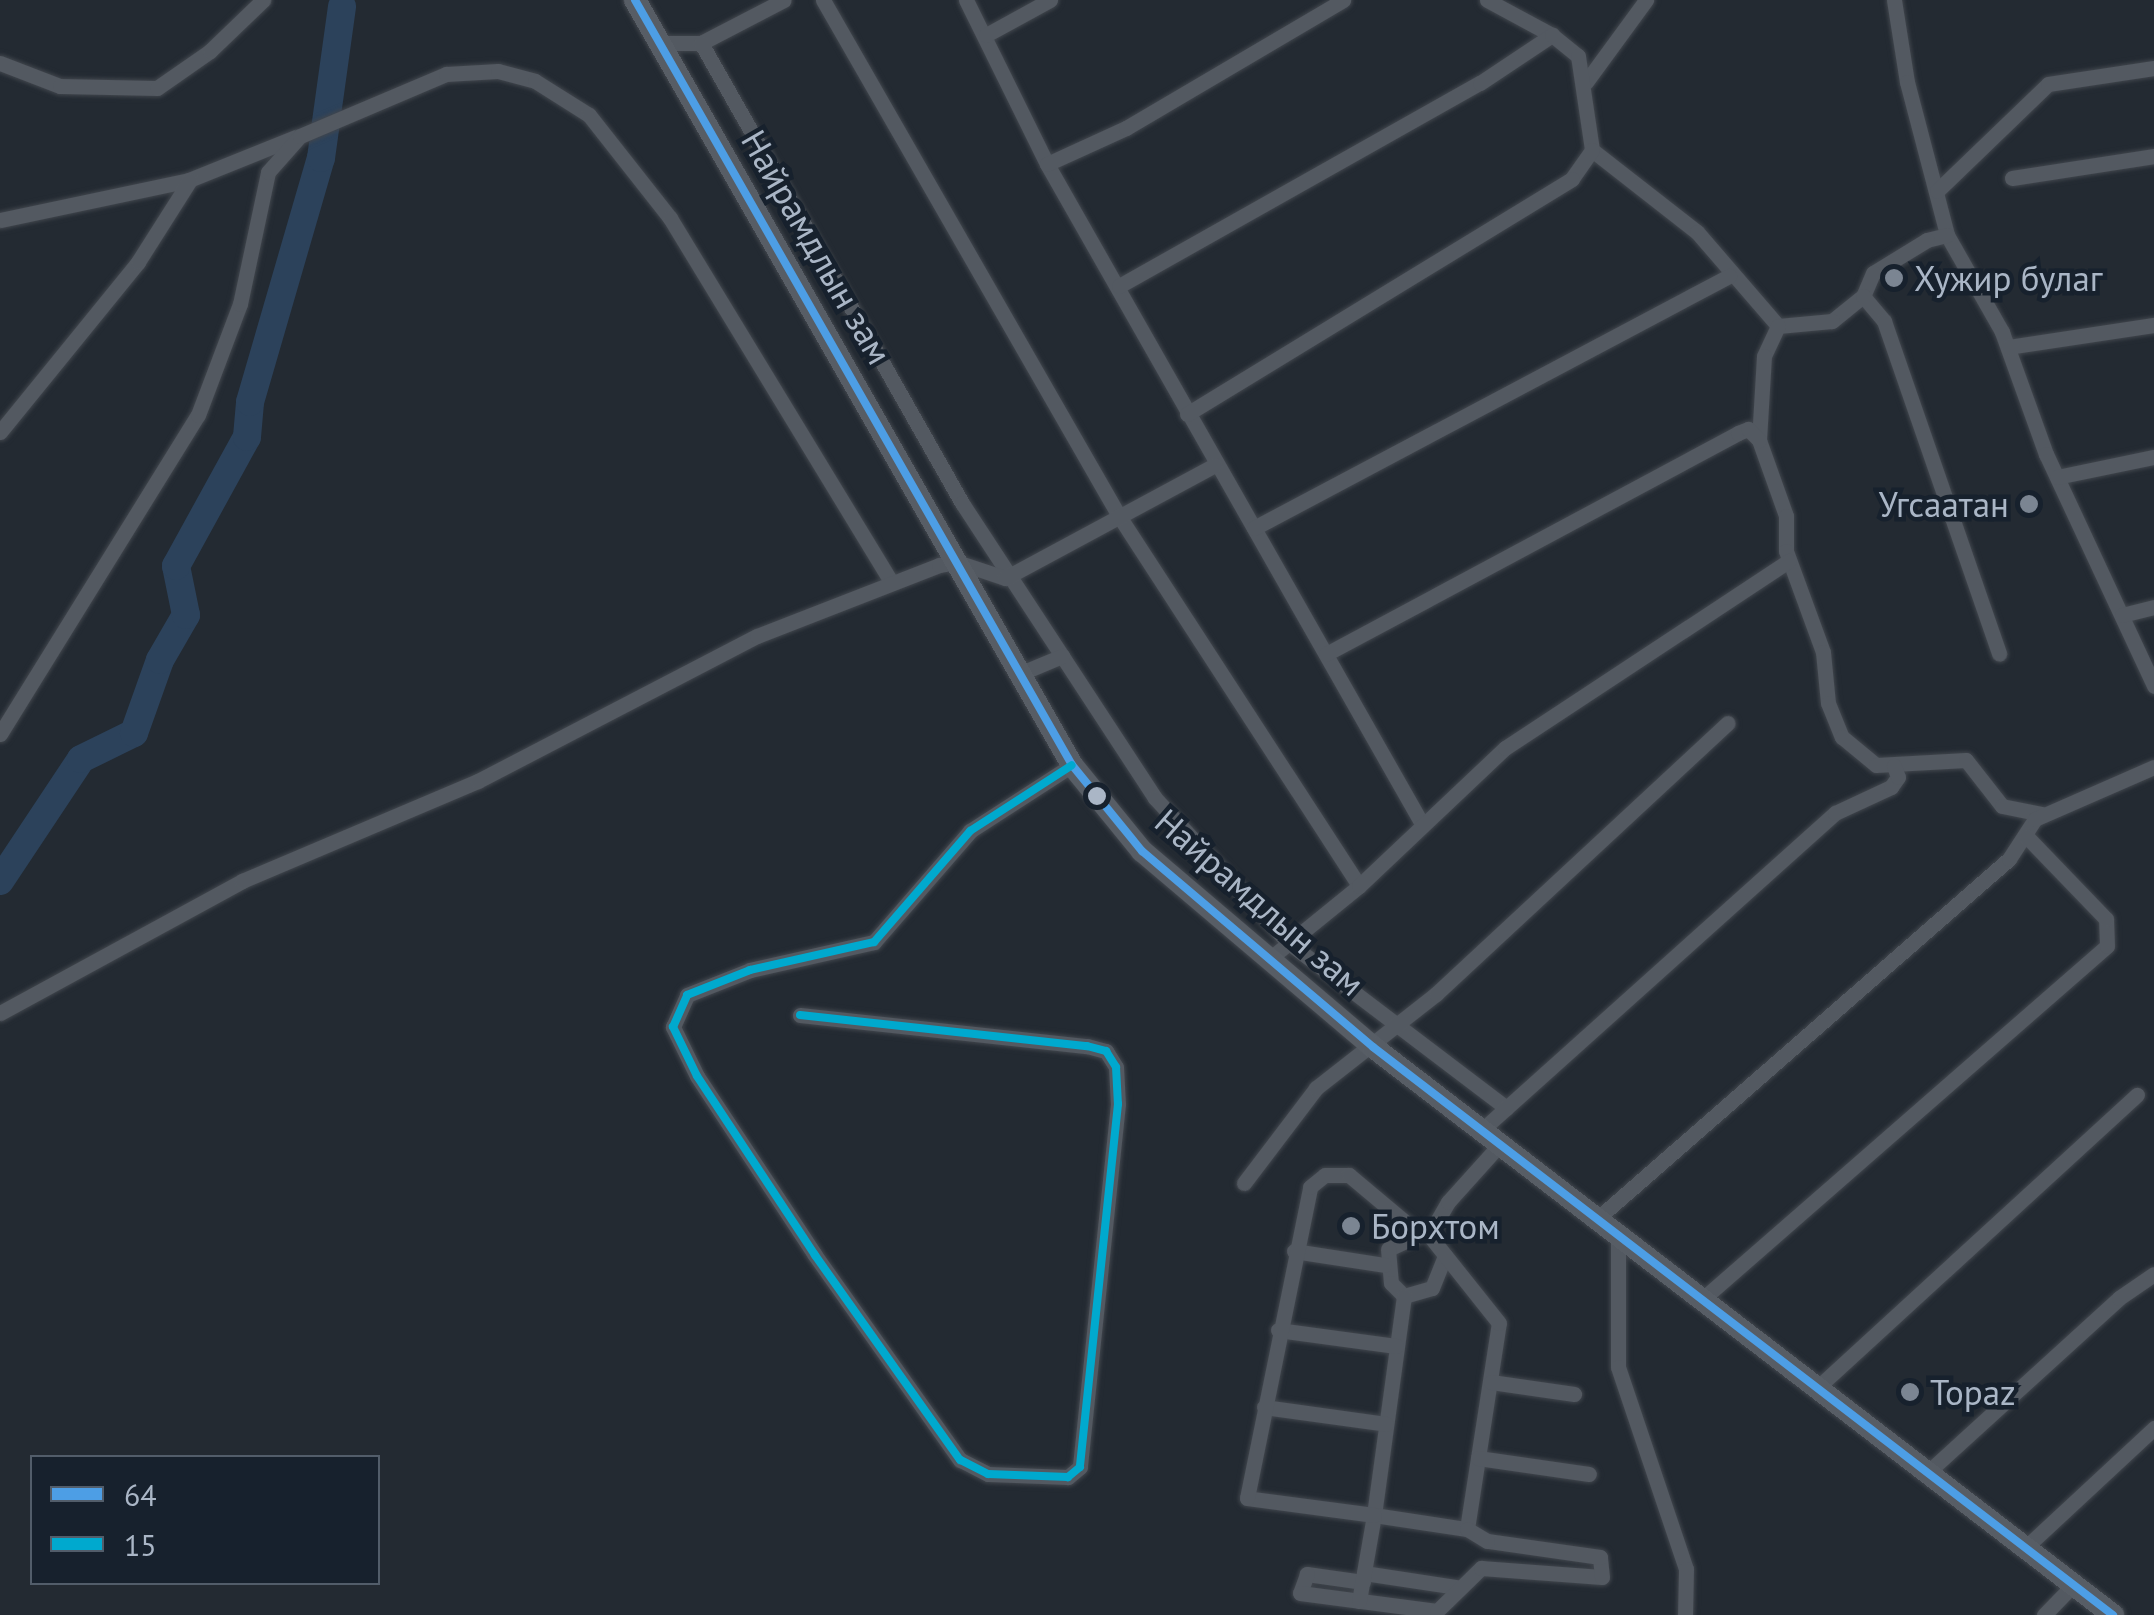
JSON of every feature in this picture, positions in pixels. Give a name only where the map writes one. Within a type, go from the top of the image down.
[{"type":"main road","name":"Найрамдлын зам","points":[[636,0],[1072,765],[1142,850],[1373,1047],[1706,1296],[1817,1388],[2113,1615]]},
{"type":"street","points":[[0,63],[60,86],[157,88],[210,51],[263,0]]},
{"type":"street","points":[[660,43],[700,43],[784,0]]},
{"type":"street","points":[[823,0],[1119,516],[1359,886]]},
{"type":"street","points":[[966,0],[1048,164],[1215,464],[1422,822]]},
{"type":"street","points":[[986,35],[1050,0]]},
{"type":"street","points":[[1048,164],[1126,128],[1343,0]]},
{"type":"street","points":[[1187,414],[1572,179],[1592,150],[1586,82],[1578,56],[1552,35],[1488,0]]},
{"type":"street","points":[[1586,82],[1646,0]]},
{"type":"street","points":[[1894,0],[1948,235],[2008,346],[2057,476],[2154,686]]},
{"type":"street","points":[[1118,286],[1480,83],[1510,57],[1552,35]]},
{"type":"street","points":[[700,43],[953,488],[1155,798],[1290,943],[1506,1108]]},
{"type":"street","points":[[1937,191],[2048,84],[2154,68]]},
{"type":"street","points":[[0,220],[38,218],[190,180],[352,119],[446,74],[476,70],[535,81],[589,116],[670,218],[891,581]]},
{"type":"street","points":[[0,734],[198,415],[240,304],[268,172],[301,135]]},
{"type":"street","points":[[1592,150],[1697,232],[1729,276],[1778,326],[1832,322],[1863,296],[1873,273],[1948,235]]},
{"type":"street","points":[[2012,178],[2154,156]]},
{"type":"street","points":[[0,432],[138,262],[190,180]]},
{"type":"street","points":[[1254,528],[1729,276]]},
{"type":"street","points":[[1863,296],[1884,321],[1999,654]]},
{"type":"street","points":[[2008,346],[2154,325]]},
{"type":"street","points":[[1778,326],[1764,356],[1759,440],[1786,516],[1790,561],[1823,652],[1836,729],[1863,760],[1894,766],[1924,758],[1966,760],[2002,806],[2042,814]]},
{"type":"street","points":[[1326,654],[1738,433],[1748,429],[1759,440]]},
{"type":"street","points":[[2057,476],[2154,457]]},
{"type":"street","points":[[0,1013],[242,881],[478,782],[757,636],[891,581],[957,562],[1010,575],[1215,464]]},
{"type":"street","points":[[1268,960],[1359,886],[1422,822],[1544,719],[1790,561]]},
{"type":"street","points":[[2122,614],[2154,607]]},
{"type":"street","points":[[1019,674],[1062,656]]},
{"type":"street","points":[[1244,1183],[1316,1088],[1399,1025],[1728,724]]},
{"type":"street","points":[[800,1015],[1088,1046],[1106,1052],[1116,1067],[1118,1104],[1080,1467],[1068,1478],[988,1474],[960,1460],[696,1076],[673,1027],[687,995],[750,970],[874,942],[970,831],[1072,765]]},
{"type":"street","points":[[1384,1265],[1396,1240],[1423,1233],[1448,1202],[1493,1135],[1506,1108],[1836,813],[1892,787],[1898,777],[1894,766]]},
{"type":"street","points":[[1598,1218],[1992,874],[2042,814],[2154,766]]},
{"type":"street","points":[[1706,1296],[2106,946],[2106,919],[2034,852],[2026,836]]},
{"type":"street","points":[[1817,1388],[2137,1095]]},
{"type":"street","points":[[1457,1587],[1307,1574],[1300,1593],[1437,1611],[1457,1587],[1481,1568],[1598,1578],[1605,1561],[1470,1532],[1374,1515],[1247,1498],[1303,1201],[1325,1175],[1349,1175],[1423,1233],[1497,1315],[1470,1532],[1481,1568]]},
{"type":"street","points":[[1618,1233],[1618,1367],[1686,1569],[1685,1615]]},
{"type":"street","points":[[1294,1251],[1384,1265],[1404,1296],[1360,1601]]},
{"type":"street","points":[[1404,1296],[1438,1284],[1445,1256]]},
{"type":"street","points":[[1928,1472],[2119,1298],[2154,1274]]},
{"type":"street","points":[[1278,1330],[1396,1346]]},
{"type":"street","points":[[1490,1382],[1574,1394]]},
{"type":"street","points":[[1264,1406],[1386,1424]]},
{"type":"street","points":[[2026,1546],[2154,1428]]},
{"type":"street","points":[[1478,1458],[1589,1474]]},
{"type":"street","points":[[2044,1615],[2074,1584]]},
{"type":"waterway","points":[[0,881],[81,759],[134,733],[160,660],[186,615],[176,566],[247,437],[250,402],[321,158],[342,6]]},
{"type":"transit line","name":"64","points":[[635,0],[1072,765],[1142,851],[1373,1047],[2113,1615]]},
{"type":"transit line","name":"15","points":[[800,1015],[1087,1046],[1106,1051],[1116,1067],[1118,1104],[1080,1467],[1068,1477],[988,1474],[960,1460],[815,1255],[697,1076],[673,1027],[687,995],[750,970],[874,942],[970,831],[1072,765]]},
{"type":"place","name":"Хужир булаг","points":[[1894,278]]},
{"type":"place","name":"Угсаатан","points":[[2029,504]]},
{"type":"place","name":"Борхтом","points":[[1351,1226]]},
{"type":"place","name":"Topaz","points":[[1910,1392]]}]
